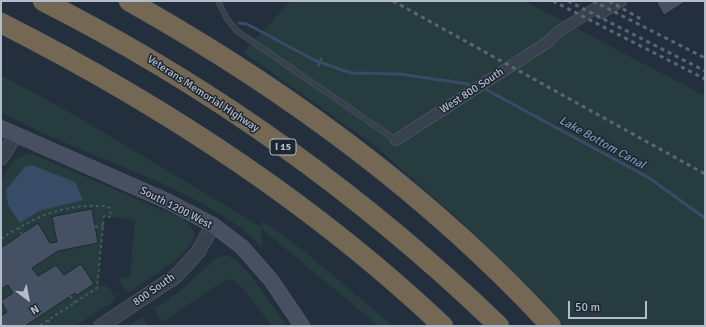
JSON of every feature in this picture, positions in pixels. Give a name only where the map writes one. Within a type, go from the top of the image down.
[{"type":"highway","name":"Veterans Memorial Highway","points":[[43,1],[170,71],[227,107],[290,151],[359,203],[402,238],[499,326]]},
{"type":"highway","points":[[128,1],[188,35],[253,77],[364,156],[462,238],[551,326]]},
{"type":"highway","points":[[1,22],[113,82],[195,132],[258,175],[352,246],[443,326]]},
{"type":"main road","name":"South 1200 West","points":[[1,128],[15,136],[167,201],[213,226],[246,252],[271,280],[302,326]]},
{"type":"street","name":"West 800 South","points":[[396,140],[548,42],[558,32],[607,1]]},
{"type":"street","name":"West 800 South","points":[[548,42],[562,37],[621,1]]},
{"type":"street","points":[[1,158],[15,136]]},
{"type":"street","name":"800 South","points":[[101,326],[176,276],[198,252],[213,226]]},
{"type":"lane","points":[[218,1],[227,19],[237,31],[396,140]]},
{"type":"path","points":[[318,66],[322,57]]},
{"type":"path","points":[[1,239],[18,227],[51,212],[87,205],[107,206],[110,208],[111,217],[104,216],[98,288],[39,326]]},
{"type":"path","points":[[95,227],[104,225]]},
{"type":"path","points":[[18,227],[22,234]]},
{"type":"path","points":[[70,296],[75,303]]},
{"type":"path","points":[[48,320],[52,326]]},
{"type":"green space","points":[[291,1],[525,1],[705,96],[705,326],[565,326],[546,304],[465,225],[374,145],[243,52]]},
{"type":"green space","points":[[1,75],[73,114],[260,226],[263,221],[304,251],[393,326],[379,326],[261,227],[262,247],[237,225],[210,208],[181,193],[30,127],[1,112]]},
{"type":"green space","points":[[30,153],[181,218],[188,223],[194,232],[192,242],[177,258],[130,292],[125,290],[120,282],[121,277],[130,278],[135,220],[104,216],[98,284],[110,288],[115,300],[75,326],[1,326],[1,181],[15,159]]},
{"type":"green space","points":[[222,256],[231,257],[245,269],[253,278],[286,326],[272,326],[243,288],[231,279],[224,281],[162,322],[154,309],[179,292],[216,258]]},
{"type":"green space","points":[[142,317],[149,326],[128,326]]},
{"type":"water","points":[[32,165],[75,182],[83,200],[39,211],[20,223],[8,205],[6,190],[25,167]]},
{"type":"building","points":[[661,1],[682,1],[683,3],[664,15],[657,3]]},
{"type":"building","points":[[92,209],[98,243],[58,251],[32,268],[38,276],[56,265],[64,275],[81,264],[94,284],[77,295],[75,293],[25,326],[1,326],[1,316],[7,312],[1,301],[13,293],[8,285],[1,289],[1,248],[38,223],[50,243],[57,242],[52,217]]},
{"type":"waterway","name":"Lake Bottom Canal","points":[[239,23],[247,24],[314,60],[351,73],[400,74],[468,84]]},
{"type":"waterway","name":"Lake Bottom Canal","points":[[487,90],[649,178],[705,218]]},
{"type":"railway","points":[[393,1],[705,174]]},
{"type":"railway","points":[[553,1],[705,79]]},
{"type":"railway","points":[[568,1],[705,71]]},
{"type":"railway","points":[[593,1],[705,58]]},
{"type":"railway","points":[[609,1],[641,19]]}]
